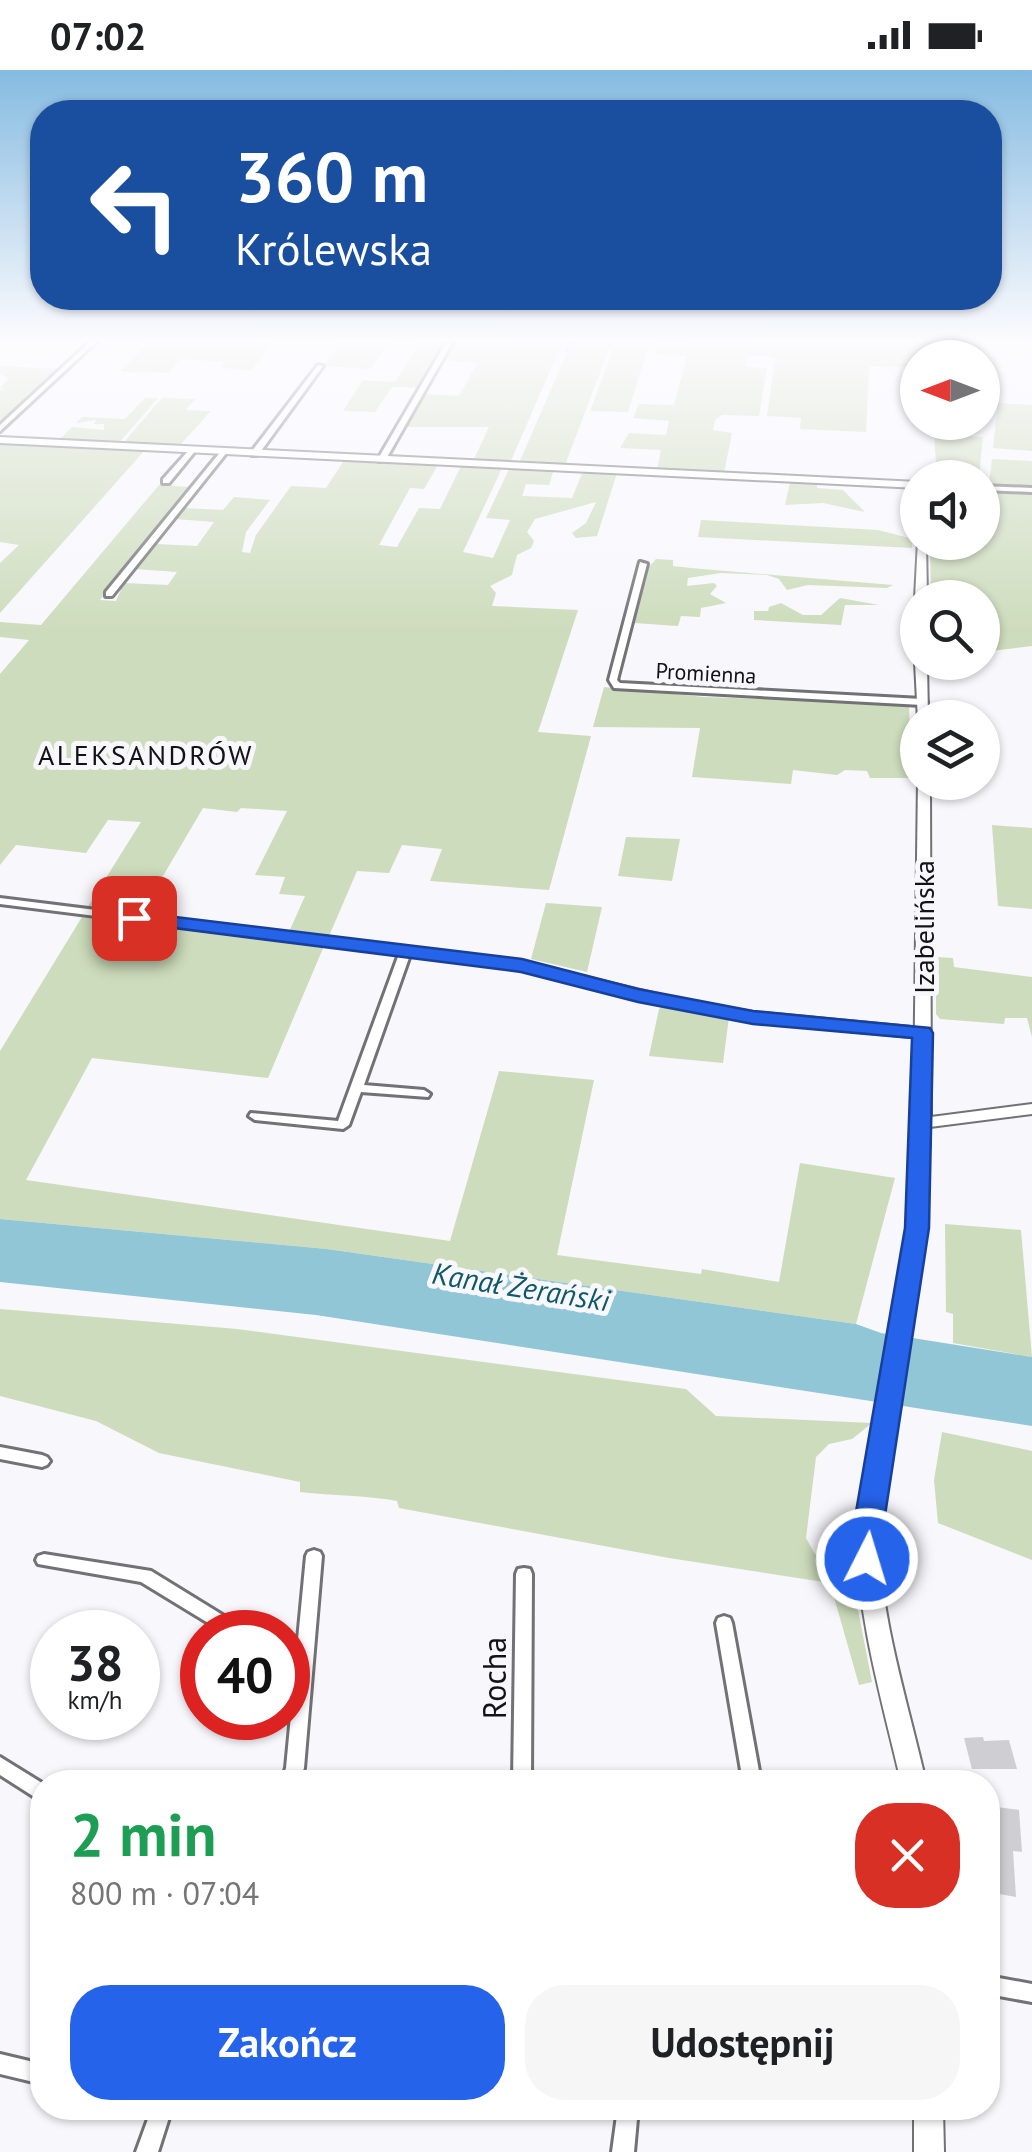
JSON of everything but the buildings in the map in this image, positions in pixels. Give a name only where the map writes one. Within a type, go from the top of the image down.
[{"type":"street","points":[[254,453],[265,438]]},
{"type":"street","points":[[382,459],[394,438]]},
{"type":"street","points":[[0,440],[900,484]]},
{"type":"street","points":[[166,481],[192,450]]},
{"type":"street","points":[[109,594],[224,451]]},
{"type":"street","points":[[1000,489],[1032,490]]},
{"type":"street","name":"Promienna","points":[[643,564],[613,680],[616,686],[900,701]]},
{"type":"street","name":"Izabelińska","points":[[910,1770],[876,1643],[867,1535],[917,1228],[922,1123],[922,800]]},
{"type":"street","points":[[0,901],[531,967],[638,995],[753,1017],[922,1033]]},
{"type":"street","points":[[254,1116],[342,1124],[406,950]]},
{"type":"street","points":[[356,1088],[424,1094]]},
{"type":"street","points":[[922,1123],[1032,1110]]},
{"type":"street","points":[[0,1453],[42,1461]]},
{"type":"street","points":[[310,1610],[314,1556]]},
{"type":"street","points":[[44,1560],[146,1576],[201,1610]]},
{"type":"street","name":"Rocha","points":[[522,1770],[524,1574]]},
{"type":"street","points":[[724,1623],[750,1770]]},
{"type":"street","points":[[294,1770],[298,1740]]},
{"type":"street","points":[[0,1765],[30,1784]]},
{"type":"street","points":[[1000,1987],[1032,1993]]},
{"type":"street","points":[[0,2064],[30,2071]]},
{"type":"street","points":[[147,2152],[158,2120]]},
{"type":"street","points":[[622,2152],[626,2120]]},
{"type":"street","points":[[929,2120],[929,2152]]},
{"type":"green space","points":[[61,438],[123,438],[118,444]]},
{"type":"green space","points":[[127,438],[186,438],[179,446],[123,443]]},
{"type":"green space","points":[[484,438],[521,438],[510,463],[473,461]]},
{"type":"green space","points":[[530,438],[575,438],[565,465],[519,463]]},
{"type":"green space","points":[[626,438],[731,438],[724,473],[657,470],[661,450],[620,448]]},
{"type":"green space","points":[[1032,438],[1032,451],[993,448],[994,440]]},
{"type":"green space","points":[[934,440],[983,440],[981,460],[936,460]]},
{"type":"green space","points":[[0,442],[145,450],[0,613],[0,563],[19,545],[0,542]]},
{"type":"green space","points":[[345,459],[439,463],[424,489],[410,488],[379,545],[397,547],[419,508],[440,509],[462,464],[503,466],[463,552],[493,558],[510,520],[486,518],[510,467],[554,469],[549,485],[526,484],[522,496],[572,498],[583,471],[617,473],[597,536],[576,538],[572,533],[586,523],[596,502],[535,519],[527,532],[534,541],[531,548],[517,555],[512,575],[490,586],[496,593],[492,606],[578,610],[538,732],[591,736],[549,890],[430,881],[442,849],[402,845],[389,873],[357,871],[329,936],[289,932],[305,896],[279,894],[285,877],[255,875],[287,811],[241,808],[237,812],[203,808],[140,915],[87,908],[141,822],[108,820],[86,853],[16,845],[0,865],[0,674],[29,640],[0,637],[0,622],[41,625],[159,485],[190,487],[100,600],[116,601],[124,583],[168,585],[177,572],[135,569],[156,544],[197,546],[214,522],[175,519],[184,508],[223,510],[234,497],[270,500],[246,532],[242,552],[250,553],[256,535],[291,486],[326,488]]},
{"type":"green space","points":[[992,459],[1032,461],[1032,486],[1000,485],[1000,460]]},
{"type":"green space","points":[[790,482],[817,482],[817,488],[843,490],[865,512],[823,503],[785,505]]},
{"type":"green space","points":[[1000,491],[1032,492],[1032,646],[1000,650],[1000,580],[931,580],[930,560],[1000,560]]},
{"type":"green space","points":[[701,520],[878,530],[900,536],[900,547],[698,537]]},
{"type":"green space","points":[[656,559],[673,560],[673,566],[691,568],[893,585],[808,585],[787,590],[779,579],[767,575],[721,573],[688,578],[687,586],[714,583],[717,586],[710,594],[726,603],[701,608],[700,617],[681,616],[678,626],[634,623],[649,567]]},
{"type":"green space","points":[[840,598],[879,605],[845,605],[841,625],[754,620],[754,611],[768,611],[781,603],[803,615],[821,615]]},
{"type":"green space","points":[[604,687],[704,697],[900,704],[900,778],[870,778],[867,771],[845,770],[837,775],[793,770],[791,784],[692,777],[700,728],[593,727]]},
{"type":"green space","points":[[992,825],[1032,828],[1032,909],[998,906]]},
{"type":"green space","points":[[626,837],[680,839],[672,881],[618,876]]},
{"type":"green space","points":[[546,903],[602,907],[587,972],[531,959]]},
{"type":"green space","points":[[82,917],[324,946],[268,1078],[92,1058],[26,1180],[450,1241],[499,1071],[594,1080],[557,1255],[701,1274],[702,1269],[779,1282],[800,1163],[895,1178],[856,1324],[327,1249],[0,1219],[0,1051]]},
{"type":"green space","points":[[936,957],[953,958],[954,967],[1032,977],[1032,1037],[1027,1018],[1005,1018],[1004,1024],[940,1019],[936,1014]]},
{"type":"green space","points":[[663,1006],[729,1017],[723,1063],[649,1056],[659,1009]]},
{"type":"green space","points":[[945,1224],[1021,1230],[1032,1357],[953,1343],[953,1314],[946,1312]]},
{"type":"green space","points":[[0,1309],[237,1329],[686,1389],[716,1416],[872,1423],[852,1439],[829,1444],[816,1457],[806,1538],[815,1554],[852,1579],[872,1682],[859,1685],[830,1583],[399,1508],[397,1501],[300,1492],[300,1482],[159,1453],[96,1421],[0,1396]]},
{"type":"green space","points":[[942,1432],[1032,1451],[1032,1560],[938,1523],[934,1480]]},
{"type":"water","name":"Kanał Żerański","points":[[0,1219],[327,1249],[856,1324],[881,1333],[1032,1357],[1032,1426],[316,1315],[0,1282]]},
{"type":"district","name":"ALEKSANDRÓW","points":[[146,754]]},
{"type":"route","points":[[134,918],[522,966],[695,1008],[753,1017],[922,1033],[917,1228],[867,1535],[867,1559]]}]
